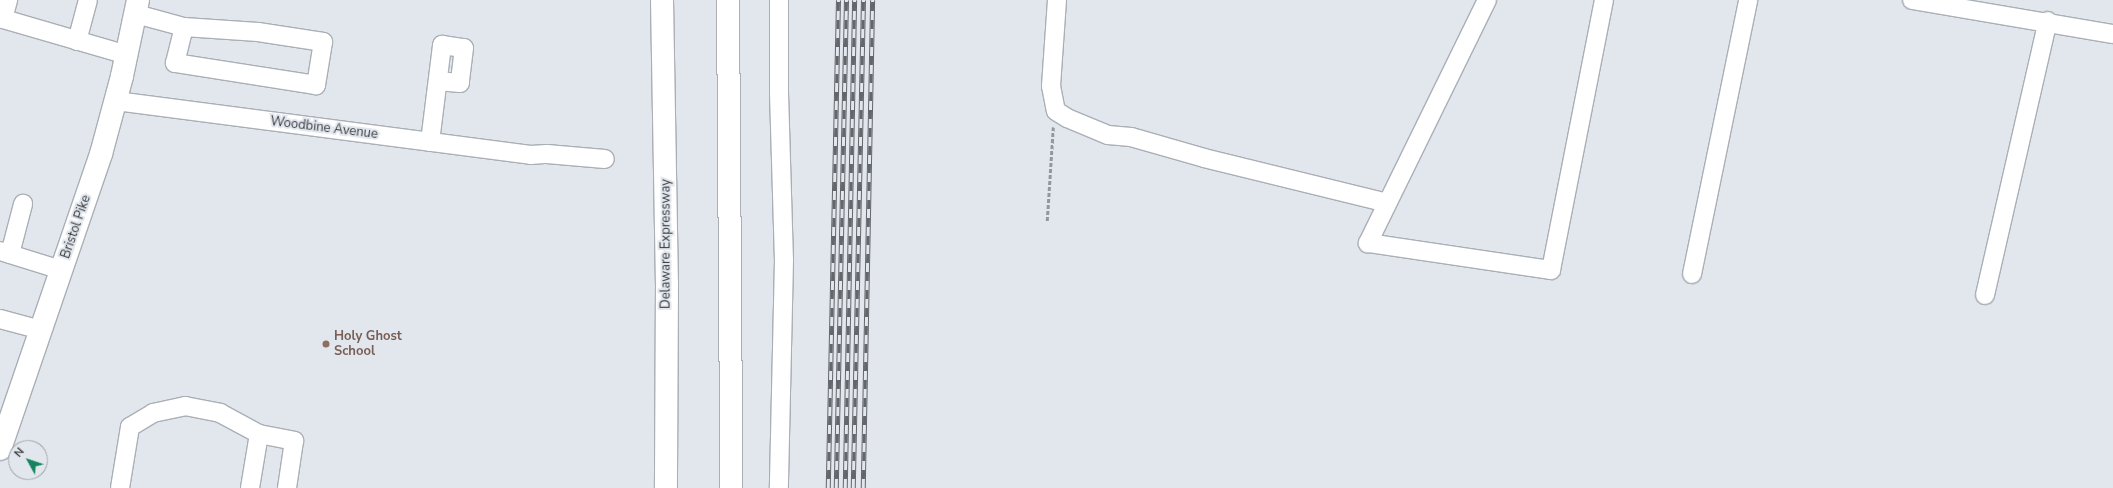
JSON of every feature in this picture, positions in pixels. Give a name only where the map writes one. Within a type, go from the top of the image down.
[{"type":"main road","name":"Delaware Expressway","points":[[662,0],[667,284],[666,488]]},
{"type":"main road","points":[[728,0],[731,488]]},
{"type":"main road","name":"Bristol Pike","points":[[0,449],[62,270],[116,101],[137,7]]},
{"type":"street","points":[[8,0],[2,19],[127,55]]},
{"type":"street","points":[[77,41],[88,0]]},
{"type":"street","points":[[779,0],[778,93],[784,260],[779,488]]},
{"type":"street","points":[[1057,0],[1050,86],[1056,110],[1078,124],[1108,134],[1131,137],[1204,158],[1387,203]]},
{"type":"street","points":[[1487,0],[1368,244],[1551,270],[1604,0]]},
{"type":"street","points":[[1692,274],[1748,0]]},
{"type":"street","points":[[1912,0],[2048,21],[2113,34]]},
{"type":"street","points":[[137,7],[184,27],[258,32],[323,42],[316,84],[175,63],[184,27]]},
{"type":"street","points":[[1985,295],[2048,21]]},
{"type":"street","points":[[430,142],[438,81]]},
{"type":"street","name":"Woodbine Avenue","points":[[116,101],[531,155],[547,154],[604,159]]},
{"type":"street","points":[[23,204],[5,253],[62,270]]},
{"type":"street","points":[[0,319],[41,330]]},
{"type":"street","points":[[120,488],[130,427],[153,413],[185,406],[220,413],[259,434],[294,441],[287,488]]},
{"type":"street","points":[[250,488],[259,434]]},
{"type":"path","points":[[1047,221],[1052,128],[1056,110]]},
{"type":"railway","points":[[828,488],[838,0]]},
{"type":"railway","points":[[836,488],[846,0]]},
{"type":"railway","points":[[845,488],[854,0]]},
{"type":"railway","points":[[853,488],[863,0]]},
{"type":"railway","points":[[863,488],[872,0]]},
{"type":"place","name":"Holy Ghost School","points":[[326,344]]}]
